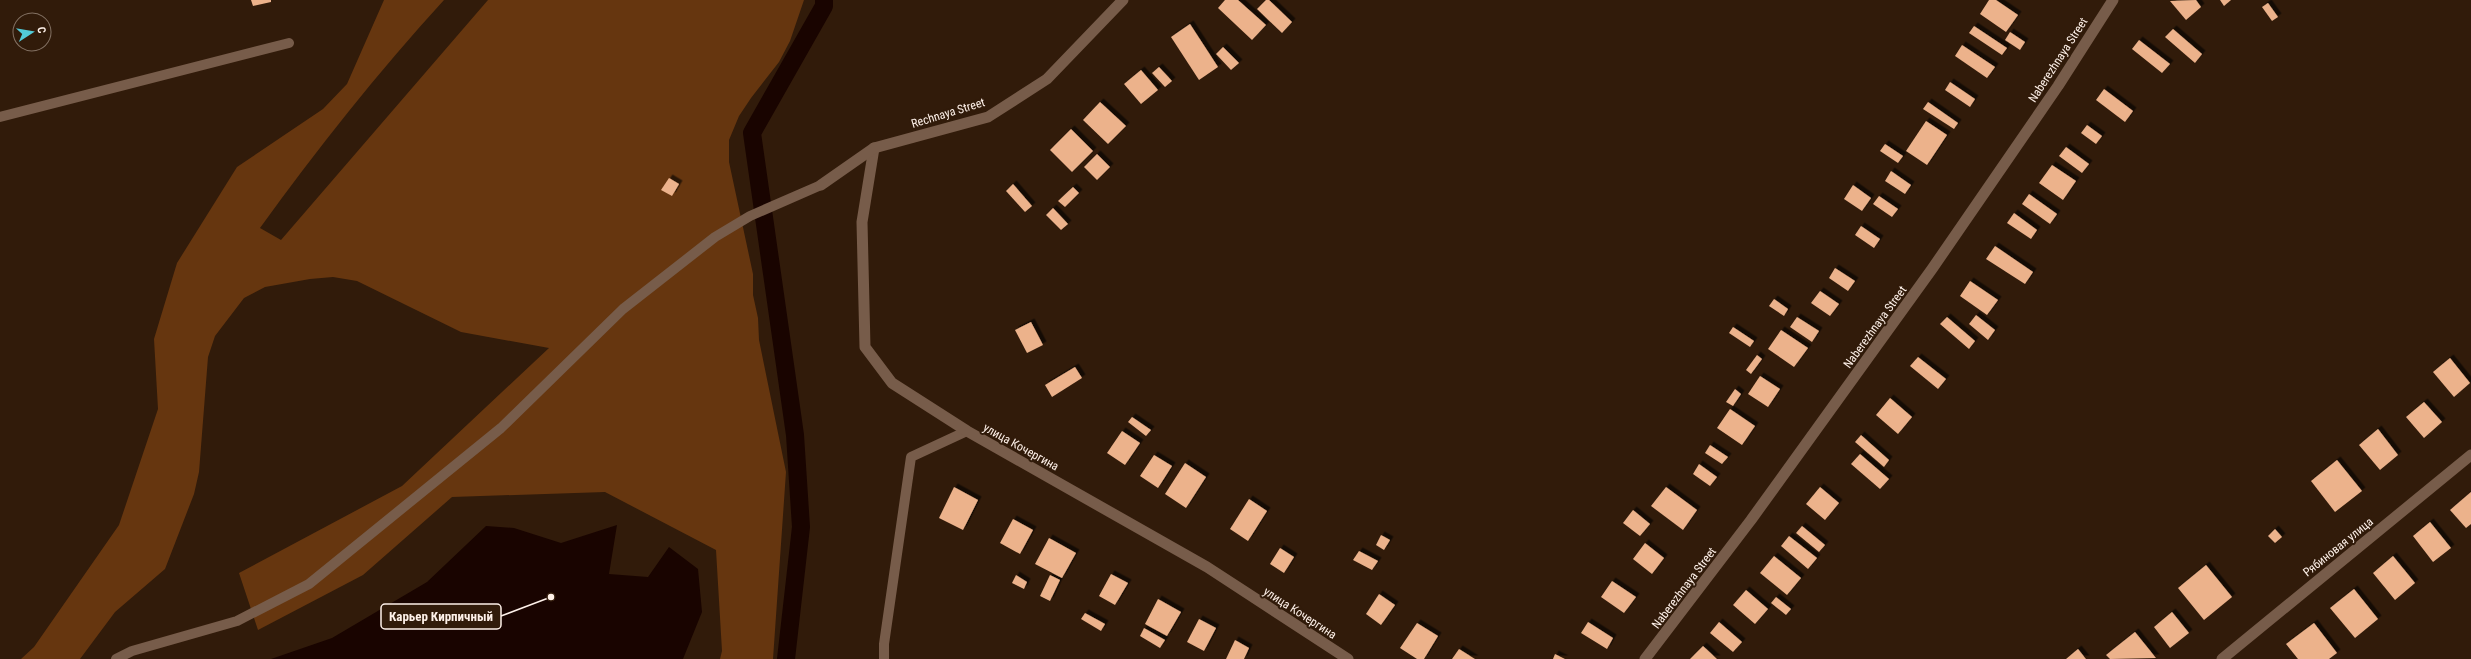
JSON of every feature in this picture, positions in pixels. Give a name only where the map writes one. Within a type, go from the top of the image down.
[{"type":"street","name":"Rechnaya Street","points":[[821,185],[874,148],[988,117],[1047,79],[1123,0]]},
{"type":"street","name":"Naberezhnaya Street","points":[[1645,659],[1751,520],[1928,275],[2058,86],[2112,0]]},
{"type":"street","name":"улица Кочергина","points":[[874,148],[862,222],[865,347],[892,383],[967,431],[1207,567],[1348,659]]},
{"type":"street","name":"Рябиновая улица","points":[[2222,659],[2471,455]]},
{"type":"lane","points":[[0,117],[289,43]]},
{"type":"lane","points":[[116,659],[132,651],[237,621],[309,584],[501,428],[623,308],[715,237],[750,216],[821,185]]},
{"type":"lane","points":[[884,659],[884,644],[911,457],[967,431]]},
{"type":"shaded area","points":[[384,0],[444,0],[395,55],[349,111],[260,228],[281,240],[488,0],[804,0],[790,41],[779,62],[739,116],[729,140],[729,162],[753,274],[753,295],[758,318],[759,340],[786,472],[773,659],[720,659],[722,651],[716,550],[605,492],[452,497],[363,575],[258,630],[239,573],[402,486],[549,348],[461,332],[357,281],[333,277],[310,279],[265,287],[244,298],[215,336],[208,357],[199,472],[194,494],[165,569],[115,612],[80,659],[21,659],[34,647],[119,525],[158,409],[154,339],[177,263],[237,167],[323,109],[347,84]]},
{"type":"shaded area","points":[[617,525],[609,574],[648,577],[669,547],[698,569],[702,612],[683,659],[271,659],[332,638],[427,582],[486,526],[514,528],[561,543]]},
{"type":"building","points":[[251,0],[271,0],[271,2],[253,6]]},
{"type":"building","points":[[1225,0],[1238,0],[1266,25],[1252,40],[1218,8]]},
{"type":"building","points":[[1266,0],[1269,0],[1292,22],[1282,33],[1257,9]]},
{"type":"building","points":[[1989,0],[1996,0],[2018,15],[2006,32],[1980,14]]},
{"type":"building","points":[[2196,0],[2201,7],[2186,20],[2170,1]]},
{"type":"building","points":[[2220,0],[2231,0],[2224,6]]},
{"type":"building","points":[[2268,3],[2278,17],[2272,21],[2262,7]]},
{"type":"building","points":[[1190,24],[1218,67],[1199,80],[1171,37]]},
{"type":"building","points":[[1974,26],[2007,48],[2002,55],[1969,33]]},
{"type":"building","points":[[2173,29],[2202,54],[2195,63],[2165,37]]},
{"type":"building","points":[[2010,32],[2025,42],[2020,50],[2005,40]]},
{"type":"building","points":[[2139,40],[2170,64],[2162,73],[2132,49]]},
{"type":"building","points":[[1962,45],[1995,67],[1987,78],[1955,56]]},
{"type":"building","points":[[1223,47],[1239,63],[1231,70],[1216,54]]},
{"type":"building","points":[[1159,67],[1172,81],[1165,87],[1152,73]]},
{"type":"building","points":[[1141,70],[1158,90],[1141,104],[1124,84]]},
{"type":"building","points":[[1950,82],[1975,99],[1970,107],[1945,90]]},
{"type":"building","points":[[2104,89],[2133,111],[2125,122],[2096,100]]},
{"type":"building","points":[[1100,102],[1126,126],[1108,144],[1083,120]]},
{"type":"building","points":[[1928,102],[1958,123],[1954,129],[1923,109]]},
{"type":"building","points":[[1926,121],[1947,135],[1927,165],[1906,151]]},
{"type":"building","points":[[2087,125],[2102,136],[2096,144],[2081,133]]},
{"type":"building","points":[[1071,129],[1093,151],[1072,172],[1050,150]]},
{"type":"building","points":[[1885,144],[1903,156],[1898,163],[1880,151]]},
{"type":"building","points":[[2066,147],[2089,164],[2082,173],[2059,156]]},
{"type":"building","points":[[1097,154],[1110,167],[1097,180],[1084,167]]},
{"type":"building","points":[[2052,165],[2076,181],[2063,200],[2039,183]]},
{"type":"building","points":[[1891,171],[1911,185],[1905,194],[1885,181]]},
{"type":"building","points":[[669,178],[679,184],[672,196],[661,190]]},
{"type":"building","points":[[1013,184],[1032,206],[1025,212],[1006,191]]},
{"type":"building","points":[[1853,185],[1871,198],[1862,211],[1844,199]]},
{"type":"building","points":[[1073,187],[1079,193],[1065,207],[1058,201]]},
{"type":"building","points":[[2029,194],[2057,214],[2050,224],[2022,204]]},
{"type":"building","points":[[1879,196],[1898,209],[1892,217],[1873,204]]},
{"type":"building","points":[[1053,208],[1068,224],[1061,230],[1046,215]]},
{"type":"building","points":[[2014,213],[2037,230],[2031,239],[2007,223]]},
{"type":"building","points":[[1861,226],[1880,239],[1874,248],[1855,235]]},
{"type":"building","points":[[1995,246],[2033,272],[2025,284],[1986,259]]},
{"type":"building","points":[[1835,268],[1855,281],[1848,291],[1829,278]]},
{"type":"building","points":[[1970,281],[1998,300],[1987,315],[1960,296]]},
{"type":"building","points":[[1820,291],[1839,304],[1830,316],[1811,303]]},
{"type":"building","points":[[1774,299],[1788,309],[1784,316],[1769,306]]},
{"type":"building","points":[[1976,315],[1995,330],[1988,340],[1969,324]]},
{"type":"building","points":[[1797,317],[1819,331],[1812,342],[1790,327]]},
{"type":"building","points":[[1947,317],[1975,341],[1969,349],[1940,324]]},
{"type":"building","points":[[1031,322],[1043,345],[1027,353],[1015,330]]},
{"type":"building","points":[[1733,327],[1754,341],[1750,347],[1729,333]]},
{"type":"building","points":[[1781,330],[1808,348],[1794,367],[1768,349]]},
{"type":"building","points":[[1757,355],[1762,359],[1751,374],[1746,370]]},
{"type":"building","points":[[1918,357],[1946,379],[1938,389],[1910,366]]},
{"type":"building","points":[[2450,358],[2470,383],[2454,397],[2433,372]]},
{"type":"building","points":[[1075,367],[1082,378],[1052,397],[1045,385]]},
{"type":"building","points":[[1760,376],[1780,389],[1768,407],[1748,394]]},
{"type":"building","points":[[1735,389],[1741,394],[1733,406],[1726,402]]},
{"type":"building","points":[[1890,398],[1912,417],[1898,434],[1876,415]]},
{"type":"building","points":[[2424,402],[2442,422],[2424,438],[2406,417]]},
{"type":"building","points":[[1730,409],[1755,426],[1742,445],[1717,428]]},
{"type":"building","points":[[1132,417],[1151,430],[1146,436],[1128,422]]},
{"type":"building","points":[[2378,429],[2398,455],[2380,470],[2359,445]]},
{"type":"building","points":[[1122,431],[1140,443],[1125,465],[1107,453]]},
{"type":"building","points":[[1861,435],[1889,460],[1884,467],[1855,442]]},
{"type":"building","points":[[1710,445],[1728,457],[1722,464],[1705,453]]},
{"type":"building","points":[[1860,454],[1889,479],[1880,489],[1851,464]]},
{"type":"building","points":[[1154,455],[1172,466],[1158,488],[1140,476]]},
{"type":"building","points":[[2337,460],[2362,491],[2335,512],[2311,481]]},
{"type":"building","points":[[1185,463],[1206,477],[1186,508],[1165,494]]},
{"type":"building","points":[[1699,464],[1717,477],[1710,486],[1693,474]]},
{"type":"building","points":[[954,487],[978,500],[963,530],[939,518]]},
{"type":"building","points":[[1666,487],[1697,510],[1683,530],[1651,506]]},
{"type":"building","points":[[1820,487],[1839,503],[1825,520],[1806,504]]},
{"type":"building","points":[[2471,492],[2471,524],[2466,528],[2450,510]]},
{"type":"building","points":[[1249,499],[1267,511],[1248,541],[1230,529]]},
{"type":"building","points":[[1633,510],[1650,524],[1640,536],[1623,523]]},
{"type":"building","points":[[1013,519],[1033,530],[1020,554],[1000,543]]},
{"type":"building","points":[[2430,522],[2451,548],[2433,562],[2413,536]]},
{"type":"building","points":[[1802,526],[1825,545],[1819,552],[1796,533]]},
{"type":"building","points":[[2275,529],[2282,537],[2275,543],[2268,536]]},
{"type":"building","points":[[1381,535],[1390,540],[1384,550],[1376,545]]},
{"type":"building","points":[[1789,536],[1817,558],[1808,569],[1781,546]]},
{"type":"building","points":[[1049,538],[1076,553],[1062,578],[1035,564]]},
{"type":"building","points":[[1645,543],[1664,558],[1652,574],[1633,559]]},
{"type":"building","points":[[1280,548],[1294,557],[1284,573],[1270,564]]},
{"type":"building","points":[[1359,551],[1378,561],[1372,570],[1353,560]]},
{"type":"building","points":[[1774,556],[1801,578],[1787,595],[1760,573]]},
{"type":"building","points":[[2393,556],[2415,583],[2395,600],[2373,573]]},
{"type":"building","points":[[2206,565],[2232,597],[2204,620],[2178,588]]},
{"type":"building","points":[[1111,574],[1128,583],[1115,605],[1099,596]]},
{"type":"building","points":[[1016,575],[1027,582],[1024,589],[1012,583]]},
{"type":"building","points":[[1050,575],[1060,580],[1050,601],[1040,596]]},
{"type":"building","points":[[1612,581],[1636,597],[1624,613],[1601,597]]},
{"type":"building","points":[[2354,589],[2378,619],[2355,638],[2330,608]]},
{"type":"building","points":[[1746,590],[1768,609],[1755,624],[1733,605]]},
{"type":"building","points":[[1379,594],[1395,605],[1381,625],[1366,614]]},
{"type":"building","points":[[1776,597],[1791,609],[1786,615],[1771,603]]},
{"type":"building","points":[[1158,599],[1181,612],[1167,636],[1145,624]]},
{"type":"building","points":[[2172,612],[2189,633],[2170,648],[2154,627]]},
{"type":"building","points":[[1085,613],[1105,624],[1101,631],[1081,619]]},
{"type":"building","points":[[1199,619],[1216,628],[1204,651],[1187,642]]},
{"type":"building","points":[[1588,622],[1613,638],[1607,649],[1581,633]]},
{"type":"building","points":[[1719,622],[1742,642],[1733,652],[1710,633]]},
{"type":"building","points":[[1417,623],[1438,636],[1424,659],[1417,659],[1400,648]]},
{"type":"building","points":[[2314,623],[2337,653],[2329,659],[2298,659],[2286,644]]},
{"type":"building","points":[[1144,628],[1165,640],[1160,648],[1140,636]]},
{"type":"building","points":[[2135,632],[2156,658],[2110,659],[2106,655]]},
{"type":"building","points":[[1235,640],[1249,648],[1244,659],[1226,659]]},
{"type":"building","points":[[1703,646],[1717,659],[1690,659]]},
{"type":"building","points":[[1459,649],[1475,659],[1452,659]]},
{"type":"building","points":[[2078,649],[2086,659],[2066,659]]},
{"type":"building","points":[[1555,654],[1565,659],[1553,659]]},
{"type":"waterway","points":[[786,659],[801,527],[795,435],[752,133],[824,6],[824,0]]},
{"type":"place","name":"Карьер Кирпичный","points":[[551,597]]}]
